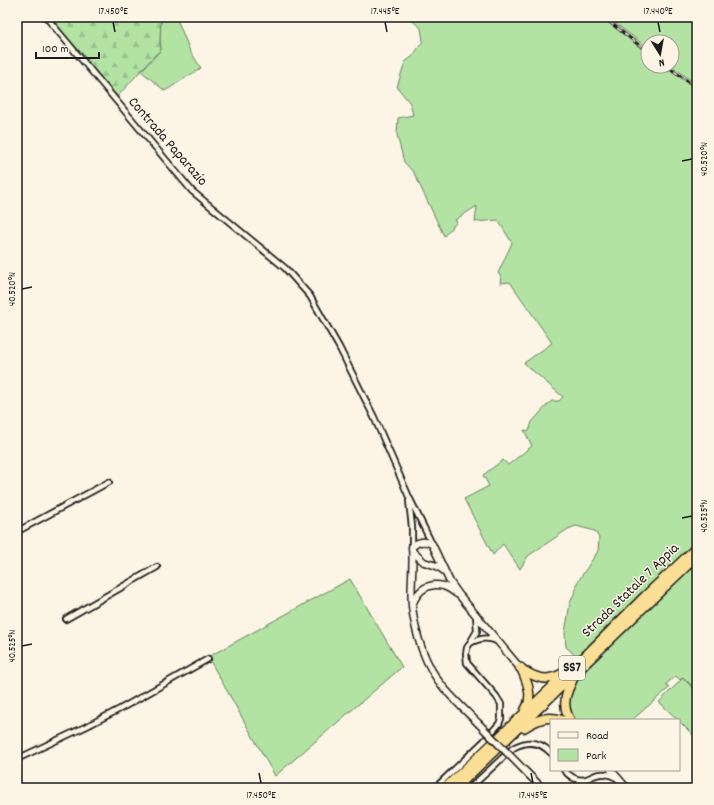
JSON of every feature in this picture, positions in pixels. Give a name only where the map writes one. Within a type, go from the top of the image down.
[{"type":"highway","name":"Strada Statale 7 Appia","points":[[445,788],[585,656],[697,547]]},
{"type":"highway","name":"Strada Statale 7 Appia","points":[[456,788],[697,556]]},
{"type":"highway","points":[[520,668],[537,677],[551,678],[560,675],[576,661],[585,656]]},
{"type":"highway","points":[[510,727],[526,708],[530,700],[526,680],[520,668]]},
{"type":"highway","points":[[570,719],[566,710],[565,700],[567,691],[577,671]]},
{"type":"highway","points":[[505,741],[540,719],[558,719]]},
{"type":"street","name":"Contrada Paparazio","points":[[46,17],[192,191],[285,268],[310,296],[374,417],[409,497],[432,544]]},
{"type":"street","points":[[18,531],[108,482]]},
{"type":"street","points":[[409,497],[412,526],[412,604],[414,623],[428,665],[443,687],[542,788]]},
{"type":"street","points":[[412,549],[415,544],[423,541],[427,541],[432,544],[450,582],[520,668]]},
{"type":"street","points":[[412,549],[424,562],[438,566],[445,572]]},
{"type":"street","points":[[66,619],[157,567]]},
{"type":"street","points":[[412,604],[420,591],[428,586],[436,584],[445,586],[460,596]]},
{"type":"street","points":[[476,615],[476,638]]},
{"type":"street","points":[[435,788],[484,741],[502,719],[501,704],[496,696],[468,664],[466,654],[470,642],[488,629]]},
{"type":"street","points":[[476,638],[492,639],[499,642]]},
{"type":"street","points":[[17,760],[86,727],[208,659]]},
{"type":"street","points":[[470,788],[519,744],[534,743],[546,748],[550,752]]},
{"type":"street","points":[[565,771],[568,776],[579,780],[589,778],[598,772],[617,778]]},
{"type":"street","points":[[612,771],[628,788]]},
{"type":"green space","points":[[50,17],[161,17],[161,50],[117,97]]},
{"type":"green space","points":[[161,17],[181,17],[177,19],[190,51],[201,68],[165,91],[141,71],[161,50]]},
{"type":"green space","points":[[408,17],[602,17],[640,46],[640,74],[677,74],[697,89],[697,541],[578,658],[566,647],[565,633],[570,603],[577,587],[575,586],[598,551],[599,538],[595,531],[576,526],[568,529],[528,556],[520,569],[503,544],[493,555],[464,499],[489,486],[483,475],[503,460],[508,465],[532,446],[524,430],[529,431],[532,422],[548,404],[552,401],[559,401],[563,397],[524,363],[552,343],[510,282],[500,283],[501,276],[498,273],[512,243],[498,220],[475,222],[477,206],[455,220],[457,222],[444,236],[414,173],[404,162],[397,135],[398,118],[413,115],[410,103],[397,87],[405,62],[412,57],[423,41],[421,28]]},
{"type":"green space","points":[[607,17],[697,17],[697,85],[680,72],[680,34],[640,34],[640,42]]},
{"type":"green space","points":[[697,559],[697,691],[683,677],[680,680],[676,676],[666,684],[669,688],[633,719],[572,719],[567,702],[572,685],[639,615]]},
{"type":"green space","points":[[350,579],[402,667],[275,776],[208,657]]},
{"type":"green space","points":[[683,678],[697,692],[697,739],[680,722],[680,719],[677,719],[659,702]]},
{"type":"railway","points":[[603,17],[640,46]]},
{"type":"railway","points":[[678,74],[697,88]]}]
